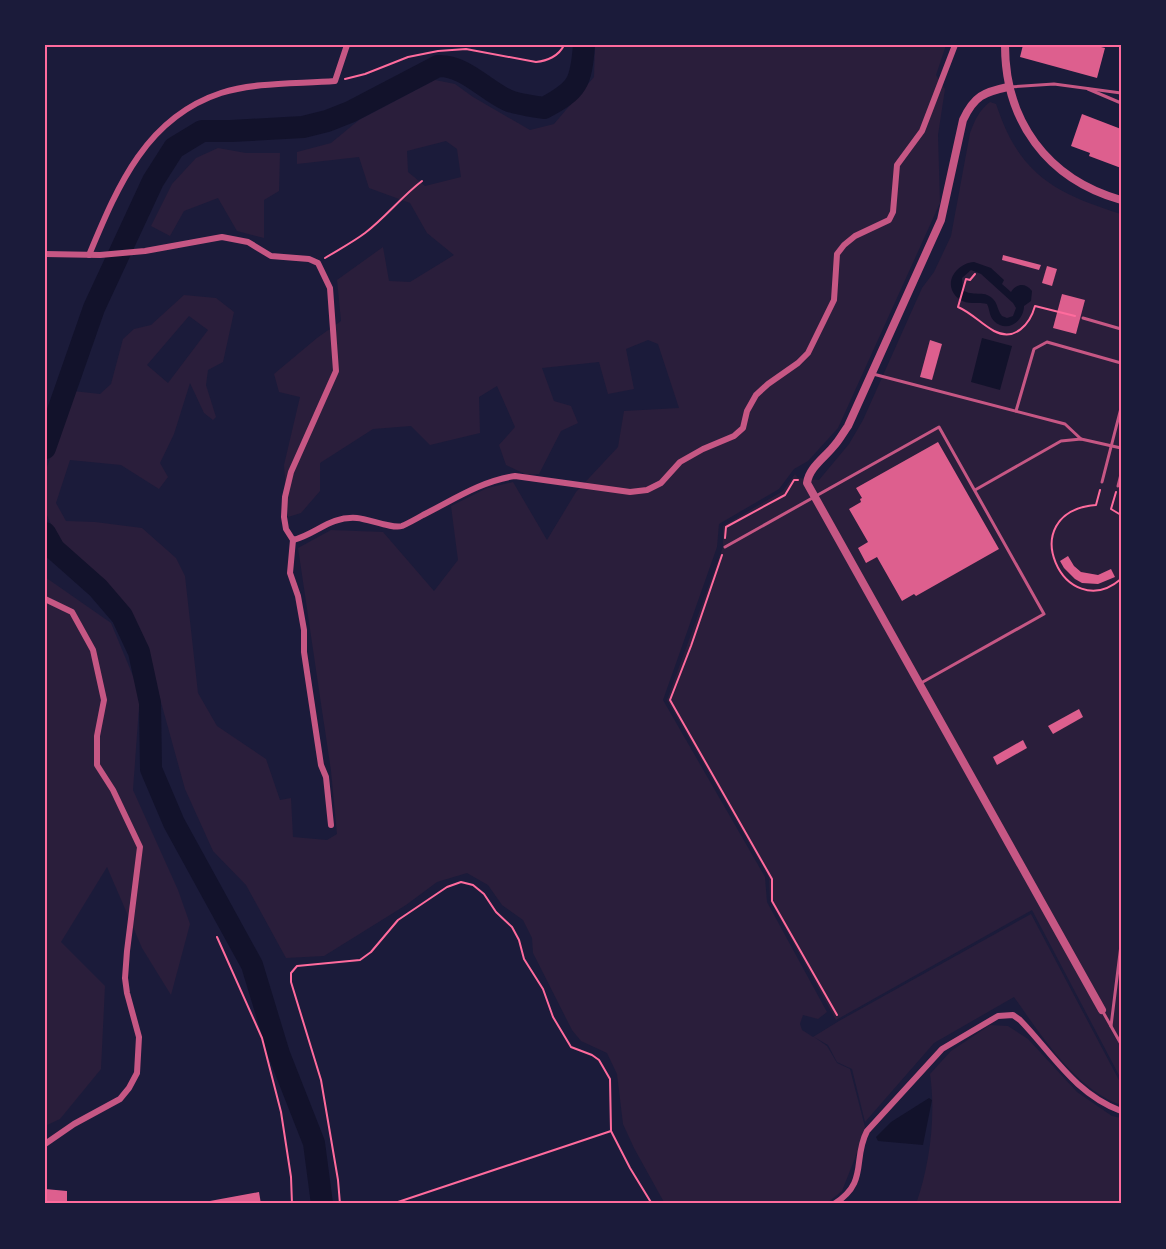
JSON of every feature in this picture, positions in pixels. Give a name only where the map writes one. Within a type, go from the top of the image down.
[{"type":"street","points":[[89,255],[117,189],[144,148],[169,122],[189,108],[220,94],[249,87],[335,81],[347,45]]},
{"type":"street","points":[[293,540],[304,537],[326,523],[340,519],[357,518],[400,527],[480,485],[515,476],[630,492],[646,490],[661,483],[680,462],[734,436],[742,428],[747,411],[756,395],[808,353],[834,300],[837,254],[844,244],[855,236],[889,220],[893,212],[897,165],[922,131],[954,45]]},
{"type":"street","points":[[1005,45],[1008,87],[1013,104],[1029,134],[1056,166],[1087,187],[1121,200]]},
{"type":"street","points":[[1008,87],[988,91],[968,108],[963,120],[941,220],[848,426],[834,447],[812,470],[807,481],[1102,1010]]},
{"type":"street","points":[[45,254],[100,255],[145,251],[222,237],[248,242],[271,256],[309,259],[318,263],[330,288],[336,370],[291,472],[285,497],[284,517],[286,529],[293,540],[290,573],[298,596],[304,630],[304,652],[321,765],[326,777],[331,825]]},
{"type":"street","points":[[45,598],[72,612],[93,650],[104,700],[97,736],[97,765],[113,790],[140,847],[125,978],[138,1037],[137,1073],[120,1099],[74,1124],[45,1144]]},
{"type":"street","points":[[834,1204],[846,1195],[856,1180],[862,1143],[867,1131],[942,1049],[998,1016],[1013,1016],[1020,1020],[1081,1089],[1100,1102],[1121,1111]]},
{"type":"lane","points":[[1008,87],[1054,84],[1121,93]]},
{"type":"lane","points":[[1084,87],[1121,103]]},
{"type":"lane","points":[[1083,318],[1121,328]]},
{"type":"lane","points":[[1016,411],[1034,349],[1047,342],[1121,363]]},
{"type":"lane","points":[[872,373],[1065,424],[1081,439]]},
{"type":"lane","points":[[1102,482],[1121,408]]},
{"type":"lane","points":[[725,547],[939,427],[1044,615],[920,684]]},
{"type":"lane","points":[[974,490],[1061,441],[1081,439],[1121,448]]},
{"type":"lane","points":[[1118,486],[1121,474]]},
{"type":"lane","points":[[1111,1026],[1121,945]]},
{"type":"lane","points":[[1102,1010],[1121,1044]]},
{"type":"path","points":[[335,81],[365,74],[408,57],[438,51],[466,49],[536,62],[544,61],[561,52],[564,45]]},
{"type":"path","points":[[318,263],[366,232],[389,213],[403,195],[422,181]]},
{"type":"path","points":[[975,274],[974,279],[966,279],[958,307],[993,331],[1010,334],[1022,329],[1031,319],[1035,306],[1083,318]]},
{"type":"path","points":[[807,481],[794,480],[785,495],[726,527],[725,547],[670,700],[772,879],[772,901],[837,1015]]},
{"type":"path","points":[[1102,482],[1096,505],[1076,509],[1057,527],[1052,543],[1053,559],[1065,578],[1080,587],[1098,589],[1121,579]]},
{"type":"path","points":[[1118,486],[1111,509],[1121,515]]},
{"type":"path","points":[[340,1204],[321,1080],[291,982],[291,974],[297,966],[360,960],[371,952],[398,920],[447,887],[461,882],[472,885],[484,894],[496,912],[513,927],[524,959],[543,989],[553,1017],[571,1047],[592,1054],[599,1060],[610,1079],[612,1131],[630,1168],[652,1204]]},
{"type":"path","points":[[218,937],[262,1038],[280,1112],[291,1177],[292,1204]]},
{"type":"path","points":[[392,1204],[612,1131]]},
{"type":"shaded area","points":[[595,45],[946,45],[936,75],[945,89],[938,135],[940,203],[838,428],[808,461],[794,469],[779,489],[719,524],[717,547],[663,700],[765,877],[767,902],[827,1012],[818,1019],[803,1015],[800,1024],[802,1030],[813,1037],[1031,914],[1121,1084],[1121,1105],[1105,1098],[1074,1074],[1047,1043],[1014,997],[934,1043],[865,1122],[852,1069],[837,1062],[828,1045],[814,1037],[827,1046],[837,1063],[850,1069],[865,1127],[842,1191],[826,1204],[665,1204],[623,1124],[617,1074],[607,1053],[581,1041],[572,1030],[533,953],[532,938],[523,920],[502,905],[488,885],[467,873],[437,882],[406,905],[324,956],[286,958],[246,885],[213,851],[185,789],[156,684],[129,610],[59,544],[45,510],[45,473],[73,391],[100,394],[111,384],[123,339],[134,329],[151,325],[184,295],[216,298],[234,312],[223,362],[208,370],[206,385],[216,417],[213,420],[204,413],[190,383],[174,434],[160,463],[168,477],[159,489],[121,465],[70,460],[56,503],[66,521],[142,528],[176,558],[185,576],[198,693],[217,726],[266,759],[280,800],[291,798],[293,837],[327,840],[337,834],[331,771],[298,548],[331,530],[383,532],[434,591],[458,560],[451,506],[487,488],[513,482],[547,540],[576,492],[618,447],[624,411],[679,408],[658,344],[648,340],[626,349],[634,389],[608,394],[599,362],[542,368],[554,401],[571,406],[578,423],[561,431],[539,474],[527,475],[506,465],[499,445],[515,427],[497,386],[479,397],[480,433],[430,445],[411,426],[373,429],[320,463],[320,491],[301,513],[288,517],[284,465],[300,397],[279,392],[274,374],[341,321],[337,280],[383,247],[389,281],[410,282],[454,255],[427,233],[410,203],[369,188],[359,157],[297,164],[297,152],[331,143],[359,120],[435,80],[455,84],[530,130],[554,124],[594,77]],"holes":[[[446,141],[457,149],[461,177],[425,186],[408,172],[407,151]],[[189,316],[208,330],[168,383],[147,365]]]},
{"type":"shaded area","points":[[990,102],[996,104],[1008,134],[1031,168],[1057,188],[1072,196],[1121,214],[1121,1079],[1032,910],[836,1020],[770,901],[769,878],[667,700],[723,547],[723,526],[783,491],[795,474],[798,478],[819,480],[849,444],[863,420],[922,288],[934,272],[951,236],[970,133],[983,108]]},
{"type":"shaded area","points":[[218,148],[246,153],[280,153],[279,191],[264,200],[264,238],[237,231],[218,198],[184,211],[170,236],[151,226],[172,184],[196,158]]},
{"type":"shaded area","points":[[974,262],[991,268],[1004,280],[1002,284],[1011,292],[1015,287],[1021,285],[1032,291],[1031,301],[1024,306],[1018,321],[1009,326],[999,325],[991,317],[987,304],[959,299],[951,287],[951,281],[957,270],[967,263]],"holes":[[[971,270],[981,274],[1013,303],[1016,308],[1013,316],[1007,318],[1002,316],[989,296],[963,290],[962,278]]]},
{"type":"shaded area","points":[[982,338],[1012,346],[1000,390],[971,382]]},
{"type":"shaded area","points":[[45,577],[111,623],[140,693],[133,790],[178,890],[190,924],[171,995],[142,948],[107,867],[61,942],[105,986],[101,1069],[60,1119],[45,1126]]},
{"type":"shaded area","points":[[990,1025],[1008,1026],[1028,1039],[1077,1092],[1112,1116],[1121,1118],[1121,1204],[916,1204],[925,1173],[932,1123],[930,1074],[951,1051]]},
{"type":"shaded area","points":[[929,1098],[932,1100],[923,1145],[878,1141],[876,1137],[891,1122]]},
{"type":"building","points":[[1023,45],[1093,45],[1105,48],[1097,78],[1020,57]]},
{"type":"building","points":[[1082,114],[1121,129],[1121,168],[1089,156],[1090,153],[1071,146]]},
{"type":"building","points":[[1003,255],[1041,265],[1039,270],[1002,260]]},
{"type":"building","points":[[1047,266],[1057,269],[1052,286],[1042,283]]},
{"type":"building","points":[[1062,294],[1085,300],[1076,334],[1053,328]]},
{"type":"building","points":[[930,340],[942,344],[932,380],[920,377]]},
{"type":"building","points":[[938,442],[999,549],[916,596],[914,594],[902,601],[877,557],[866,563],[858,548],[868,542],[849,509],[861,502],[862,498],[856,488]]},
{"type":"building","points":[[1068,556],[1081,572],[1098,575],[1111,569],[1115,577],[1098,584],[1082,583],[1064,568],[1060,561]]},
{"type":"building","points":[[1079,709],[1083,717],[1053,734],[1048,726]]},
{"type":"building","points":[[1023,740],[1027,748],[997,765],[993,757]]},
{"type":"building","points":[[45,1189],[67,1191],[67,1204],[45,1204]]},
{"type":"building","points":[[259,1192],[261,1204],[199,1204],[199,1203]]},
{"type":"waterway","points":[[45,448],[94,308],[153,181],[174,148],[202,131],[303,127],[327,121],[350,112],[438,66],[457,69],[507,100],[544,108],[564,96],[576,84],[584,45]]},
{"type":"waterway","points":[[45,533],[54,549],[98,588],[122,616],[139,652],[150,703],[151,769],[174,823],[252,965],[279,1054],[314,1143],[322,1204]]}]
